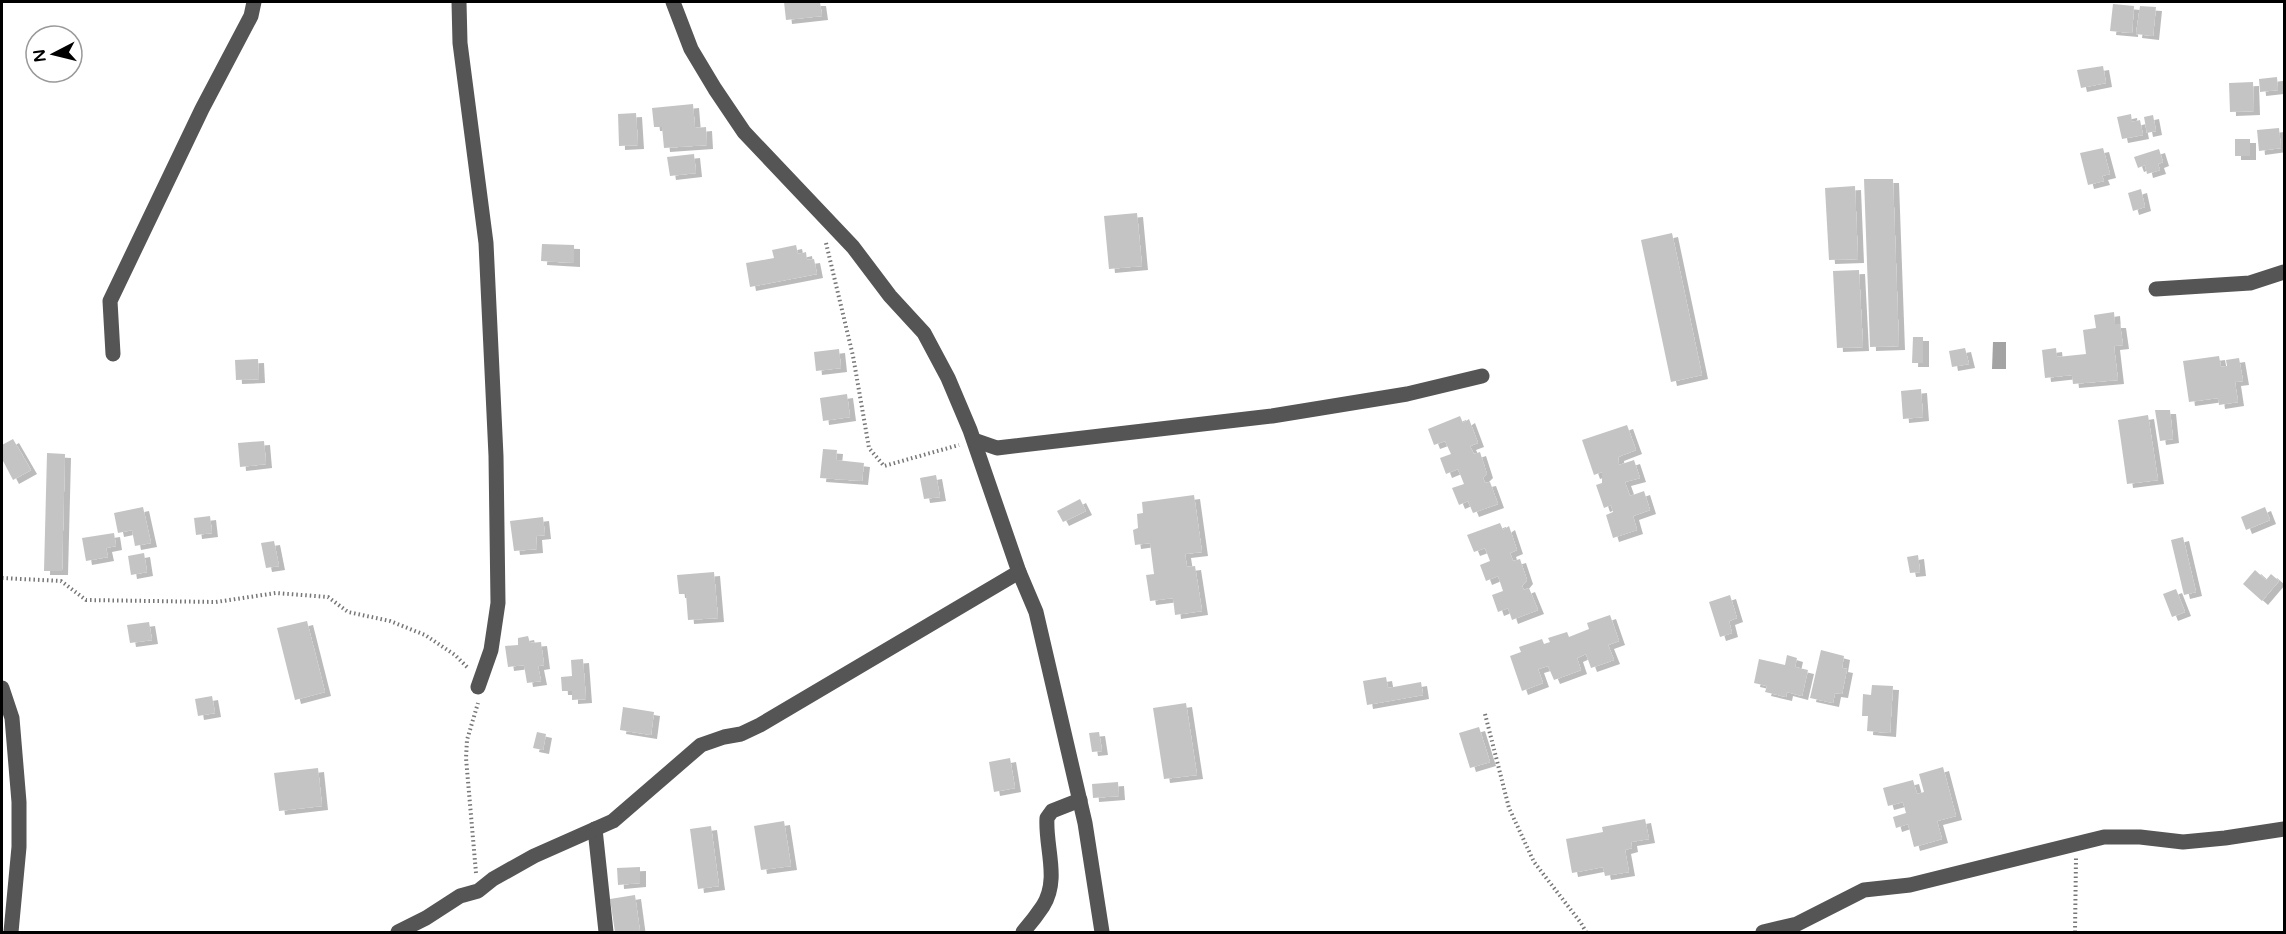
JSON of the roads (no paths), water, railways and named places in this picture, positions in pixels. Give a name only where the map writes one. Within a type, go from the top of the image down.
[{"type":"street","points":[[113,354],[110,301],[197,119],[251,16],[254,2]]},
{"type":"street","points":[[459,2],[460,43],[486,243],[496,456],[498,603],[491,650],[478,687]]},
{"type":"street","points":[[673,2],[691,48],[744,132],[853,247],[890,296],[924,333],[948,378],[974,440],[1018,572],[1036,612],[1080,800],[1102,933]]},
{"type":"street","points":[[2156,289],[2250,282],[2284,272]]},
{"type":"street","points":[[974,440],[997,448],[1260,418],[1407,394],[1482,376]]},
{"type":"street","points":[[398,933],[460,896],[478,891],[493,879],[534,856],[613,821],[701,745],[741,734],[760,724],[1018,572]]},
{"type":"street","points":[[2,688],[12,718],[19,802],[19,847],[10,933]]},
{"type":"street","points":[[1023,933],[1044,905],[1050,889],[1052,866],[1047,818],[1052,811],[1080,800]]},
{"type":"street","points":[[595,829],[606,933]]},
{"type":"street","points":[[1763,933],[1797,924],[1864,890],[1910,885],[2104,837],[2140,837],[2183,842],[2284,829]]}]
